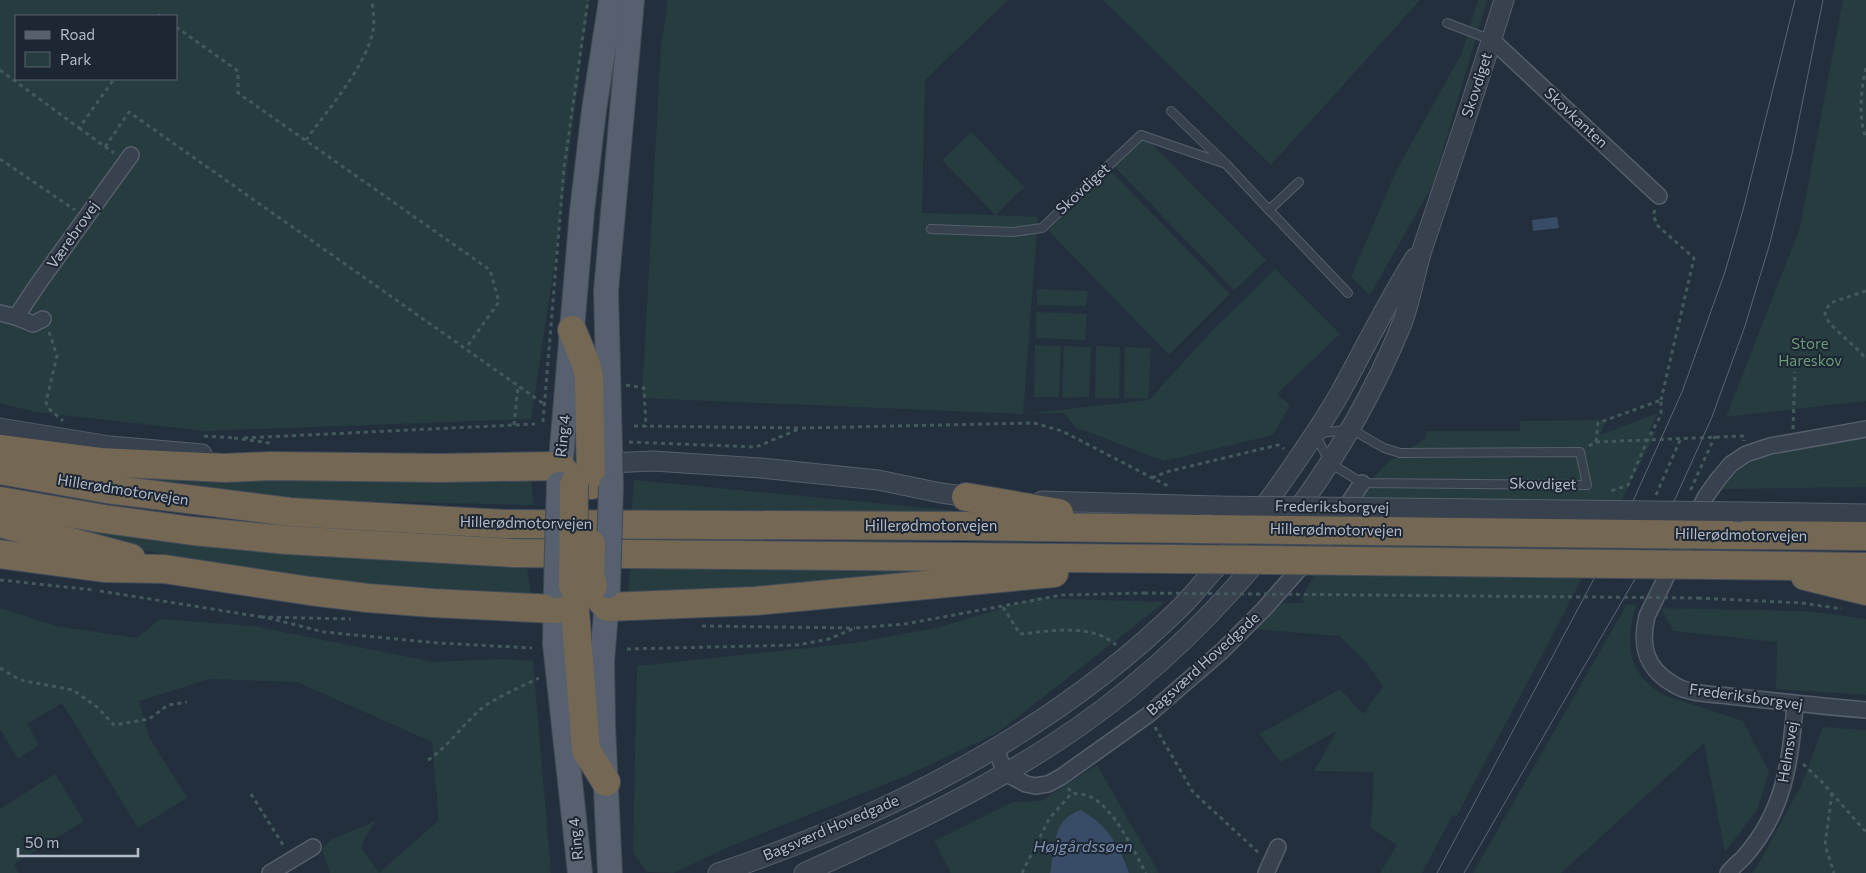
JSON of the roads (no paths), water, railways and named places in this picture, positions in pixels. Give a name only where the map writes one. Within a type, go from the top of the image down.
[{"type":"highway","points":[[572,330],[586,364],[589,377],[585,476],[590,574],[581,596],[586,750],[606,782]]},
{"type":"highway","points":[[0,449],[100,462],[225,468],[270,466],[441,468],[585,476]]},
{"type":"highway","name":"Hillerødmotorvejen","points":[[0,470],[107,489],[290,512],[504,524],[1199,529],[1735,523],[1866,536]]},
{"type":"highway","points":[[966,497],[1140,528]]},
{"type":"highway","name":"Hillerødmotorvejen","points":[[0,501],[104,519],[193,531],[288,540],[514,553],[1866,567]]},
{"type":"highway","points":[[0,522],[109,551],[164,569]]},
{"type":"highway","points":[[0,554],[104,568],[164,569],[310,591],[443,604],[581,596],[755,601],[1029,576],[1173,559]]},
{"type":"highway","points":[[1762,565],[1850,588],[1857,600]]},
{"type":"main road","points":[[572,330],[582,211],[594,110],[612,0]]},
{"type":"main road","name":"Ring 4","points":[[580,873],[555,644],[581,596],[585,476],[606,291],[632,0]]},
{"type":"main road","name":"Ring 4","points":[[606,782],[610,873]]},
{"type":"street","name":"Skovdiget","points":[[1350,429],[1402,325],[1423,245],[1504,0]]},
{"type":"street","name":"Skovkanten","points":[[1492,40],[1659,196]]},
{"type":"street","name":"Værebrovej","points":[[16,317],[129,159]]},
{"type":"street","name":"Skovdiget","points":[[1314,434],[1338,395],[1391,295],[1423,245]]},
{"type":"street","points":[[0,313],[33,324],[43,319]]},
{"type":"street","points":[[0,428],[110,446],[218,456],[270,466]]},
{"type":"street","name":"Bagsværd Hovedgade","points":[[804,873],[865,846],[1005,773],[1096,714],[1135,683],[1178,646],[1220,603],[1268,546],[1330,463],[1350,429]]},
{"type":"street","name":"Frederiksborgvej","points":[[1866,429],[1770,446],[1746,454],[1731,464],[1706,496],[1647,616],[1643,632],[1646,656],[1653,667],[1674,685],[1687,690],[1795,704],[1866,710]]},
{"type":"street","name":"Bagsværd Hovedgade","points":[[718,873],[809,840],[870,814],[996,749],[1085,689],[1128,655],[1183,605],[1246,532],[1314,434]]},
{"type":"street","name":"Frederiksborgvej","points":[[585,476],[653,461],[761,468],[878,480],[966,497],[1088,503],[1735,523],[1866,514]]},
{"type":"street","name":"Bagsværd Hovedgade","points":[[1005,773],[1026,784],[1035,786],[1048,784],[1061,777],[1148,715],[1222,650],[1264,609],[1324,542],[1362,483]]},
{"type":"street","name":"Helmsvej","points":[[1728,873],[1751,848],[1770,818],[1783,788],[1791,753],[1795,704]]},
{"type":"street","points":[[996,749],[1005,773]]},
{"type":"street","points":[[270,873],[313,847]]},
{"type":"street","points":[[1268,870],[1278,847]]},
{"type":"lane","name":"Skovdiget","points":[[1448,23],[1492,40]]},
{"type":"lane","name":"Skovdiget","points":[[1171,111],[1226,164],[1348,293]]},
{"type":"lane","name":"Skovdiget","points":[[931,229],[1013,232],[1042,228],[1141,135],[1226,164]]},
{"type":"lane","points":[[1269,210],[1299,182]]},
{"type":"lane","name":"Skovdiget","points":[[1350,429],[1384,448],[1400,453],[1580,452],[1587,485],[1362,483]]},
{"type":"lane","points":[[1350,429],[1314,434],[1330,463],[1362,483]]},
{"type":"water","points":[[1557,217],[1559,228],[1533,231],[1532,220]]},
{"type":"water","name":"Højgårdssøen","points":[[1081,810],[1105,829],[1122,854],[1129,873],[1050,873],[1056,835],[1065,820]]},
{"type":"tram line","points":[[1437,873],[1620,530],[1682,392],[1725,272],[1743,210],[1795,0]]},
{"type":"tram line","points":[[1464,873],[1653,548],[1712,417],[1745,326],[1770,243],[1792,154],[1823,0]]},
{"type":"park label","name":"Store Hareskov","points":[[1810,352]]}]
